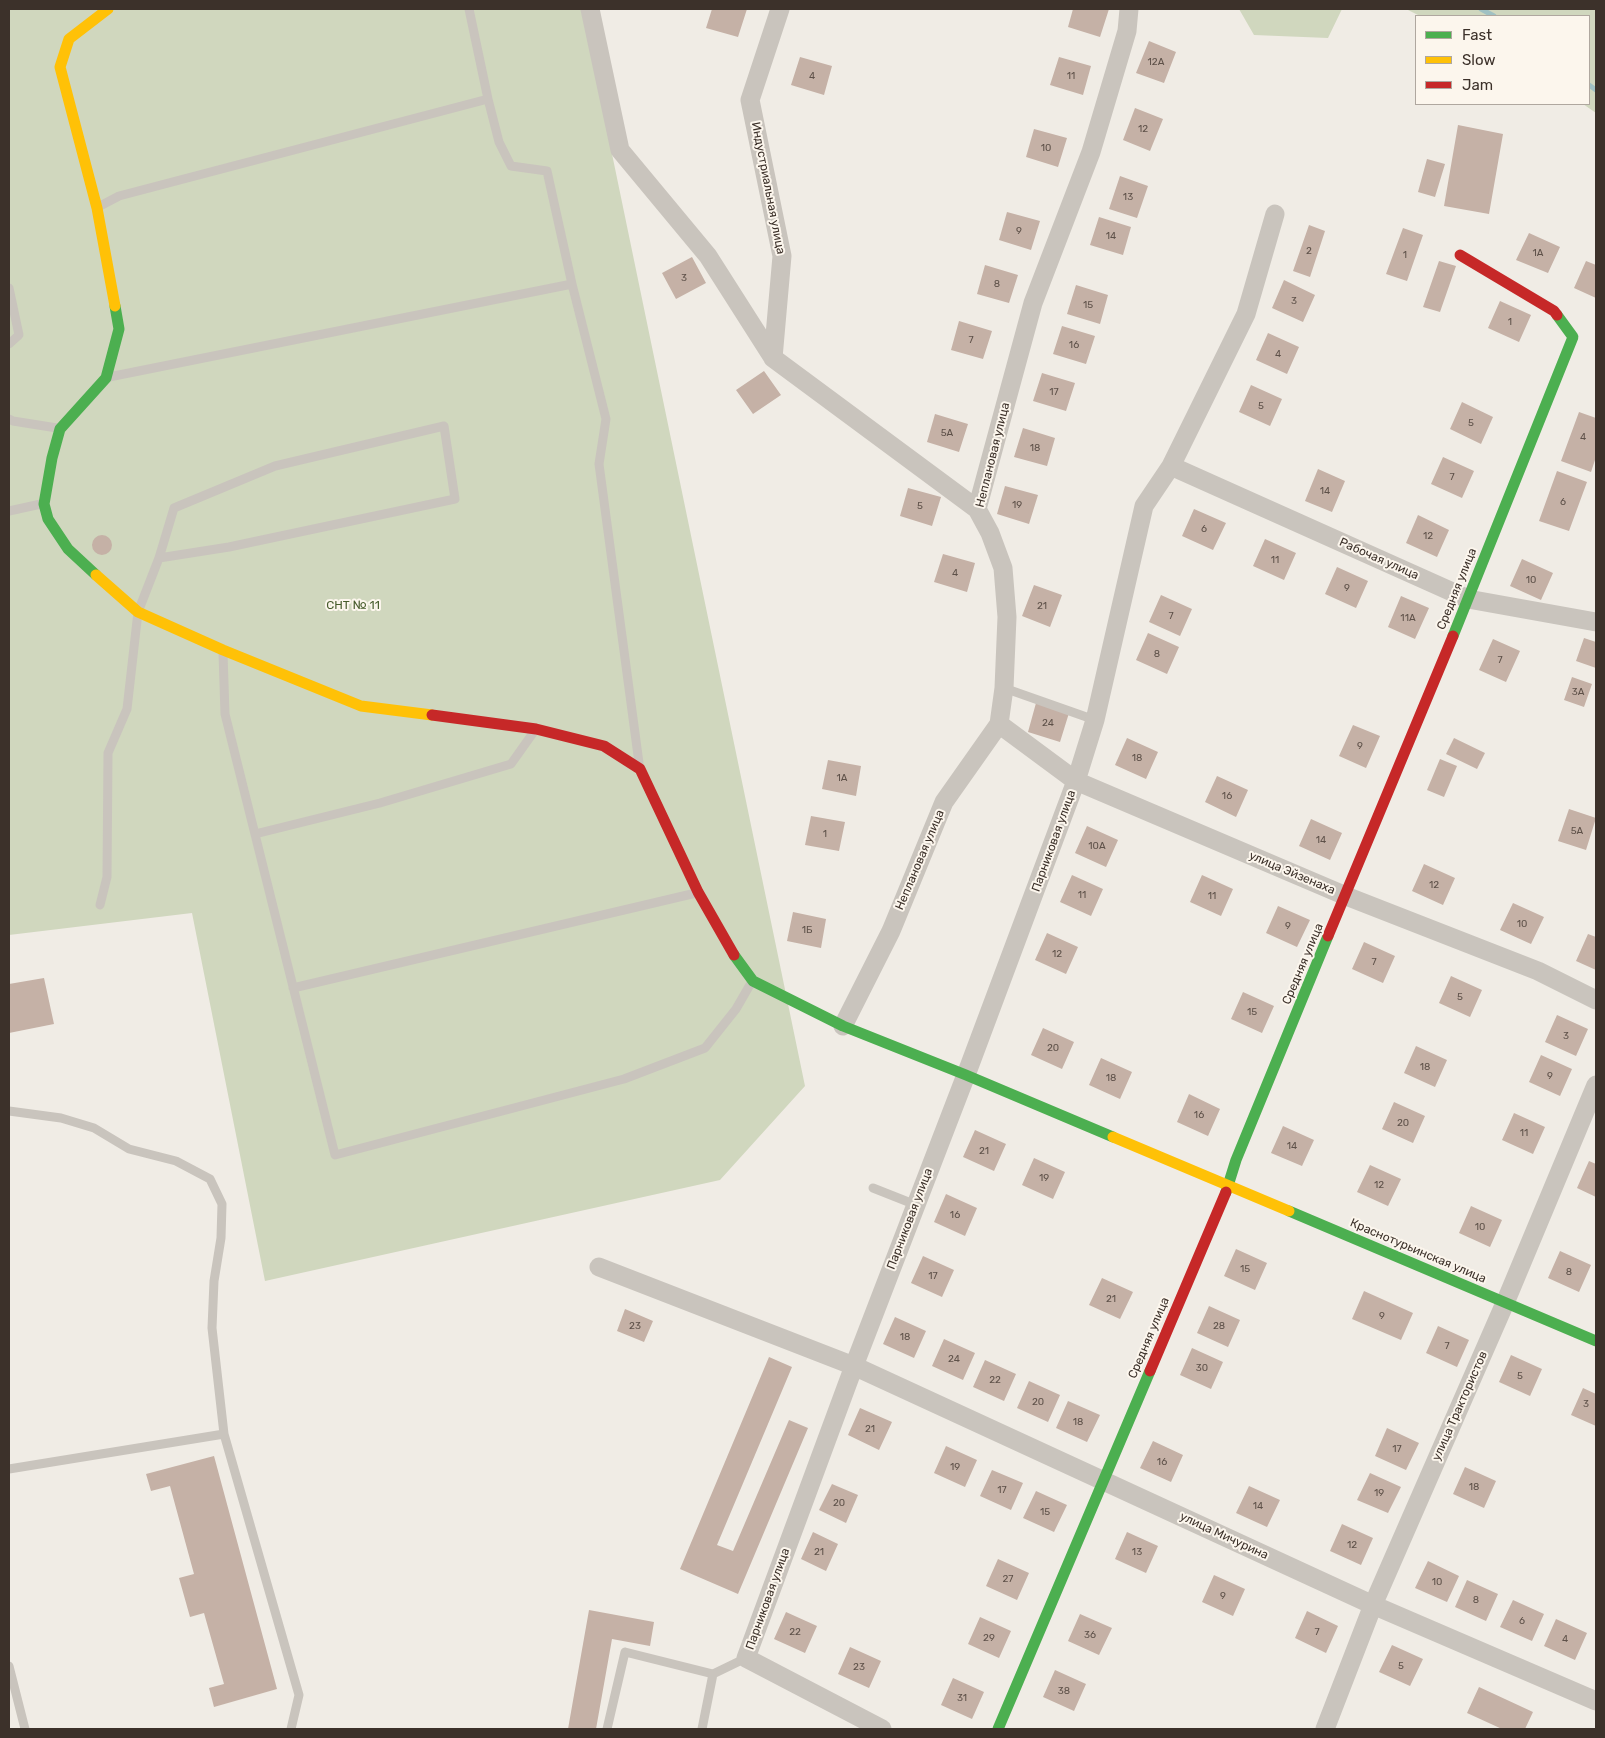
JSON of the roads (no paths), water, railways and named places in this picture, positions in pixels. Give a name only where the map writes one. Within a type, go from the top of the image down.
[{"type":"street","points":[[108,9],[69,39],[60,67],[97,208],[118,329],[106,378],[60,429],[52,458],[44,504],[48,519],[68,549],[138,612],[223,650],[361,706],[536,729],[604,746],[640,769],[698,892],[729,949],[753,981]]},
{"type":"street","points":[[590,9],[620,150],[708,256],[772,358],[978,509]]},
{"type":"street","name":"Индустриальная улица","points":[[772,358],[782,256],[750,100],[780,9]]},
{"type":"street","name":"Неплановая улица","points":[[843,1026],[891,931],[944,802],[999,724],[1004,688],[1007,617],[1003,568],[978,509],[1033,303],[1091,152],[1127,31],[1129,9]]},
{"type":"street","name":"Парниковая улица","points":[[746,1658],[854,1366],[966,1076],[1076,781],[1095,720],[1144,506],[1171,466],[1246,314],[1275,214]]},
{"type":"street","name":"Средняя улица","points":[[998,1729],[1229,1186],[1236,1160],[1468,599],[1573,337],[1554,311],[1460,255]]},
{"type":"street","name":"Рабочая улица","points":[[1171,466],[1468,599],[1596,622]]},
{"type":"street","name":"улица Эйзенаха","points":[[999,724],[1076,781],[1346,896],[1538,971],[1596,1000]]},
{"type":"street","name":"Краснотурьинская улица","points":[[753,981],[843,1026],[1596,1341]]},
{"type":"street","name":"улица Трактористов","points":[[1326,1729],[1373,1605],[1505,1303],[1596,1085]]},
{"type":"street","name":"улица Мичурина","points":[[599,1267],[854,1366],[1373,1605],[1596,1701]]},
{"type":"street","points":[[746,1658],[882,1729]]},
{"type":"lane","points":[[469,9],[488,99],[500,142],[511,166],[547,171],[572,284],[606,419],[599,464],[640,769]]},
{"type":"lane","points":[[97,208],[119,196],[488,99]]},
{"type":"lane","points":[[106,378],[572,284]]},
{"type":"lane","points":[[9,288],[19,334],[9,344]]},
{"type":"lane","points":[[9,419],[60,429]]},
{"type":"lane","points":[[100,905],[107,877],[108,753],[127,708],[138,612],[159,558],[174,508],[275,466],[444,426],[455,499],[229,547],[159,558]]},
{"type":"lane","points":[[9,510],[44,504]]},
{"type":"lane","points":[[223,650],[225,714],[335,1155],[624,1080],[705,1048],[736,1009],[753,981]]},
{"type":"lane","points":[[1004,688],[1095,720]]},
{"type":"lane","points":[[255,834],[380,803],[511,764],[536,729]]},
{"type":"lane","points":[[293,988],[698,892]]},
{"type":"lane","points":[[9,1111],[61,1118],[94,1128],[129,1150],[176,1161],[210,1179],[222,1204],[221,1238],[214,1281],[212,1328],[224,1434],[299,1695],[291,1729]]},
{"type":"lane","points":[[873,1188],[916,1205]]},
{"type":"lane","points":[[9,1469],[224,1434]]},
{"type":"lane","points":[[608,1729],[625,1652],[713,1674],[746,1658]]},
{"type":"lane","points":[[9,1666],[25,1729]]},
{"type":"lane","points":[[702,1729],[713,1674]]},
{"type":"waterway","points":[[1481,9],[1492,15]]},
{"type":"waterway","points":[[1590,86],[1596,90]]},
{"type":"park label","name":"СНТ № 11","points":[[353,606]]}]
